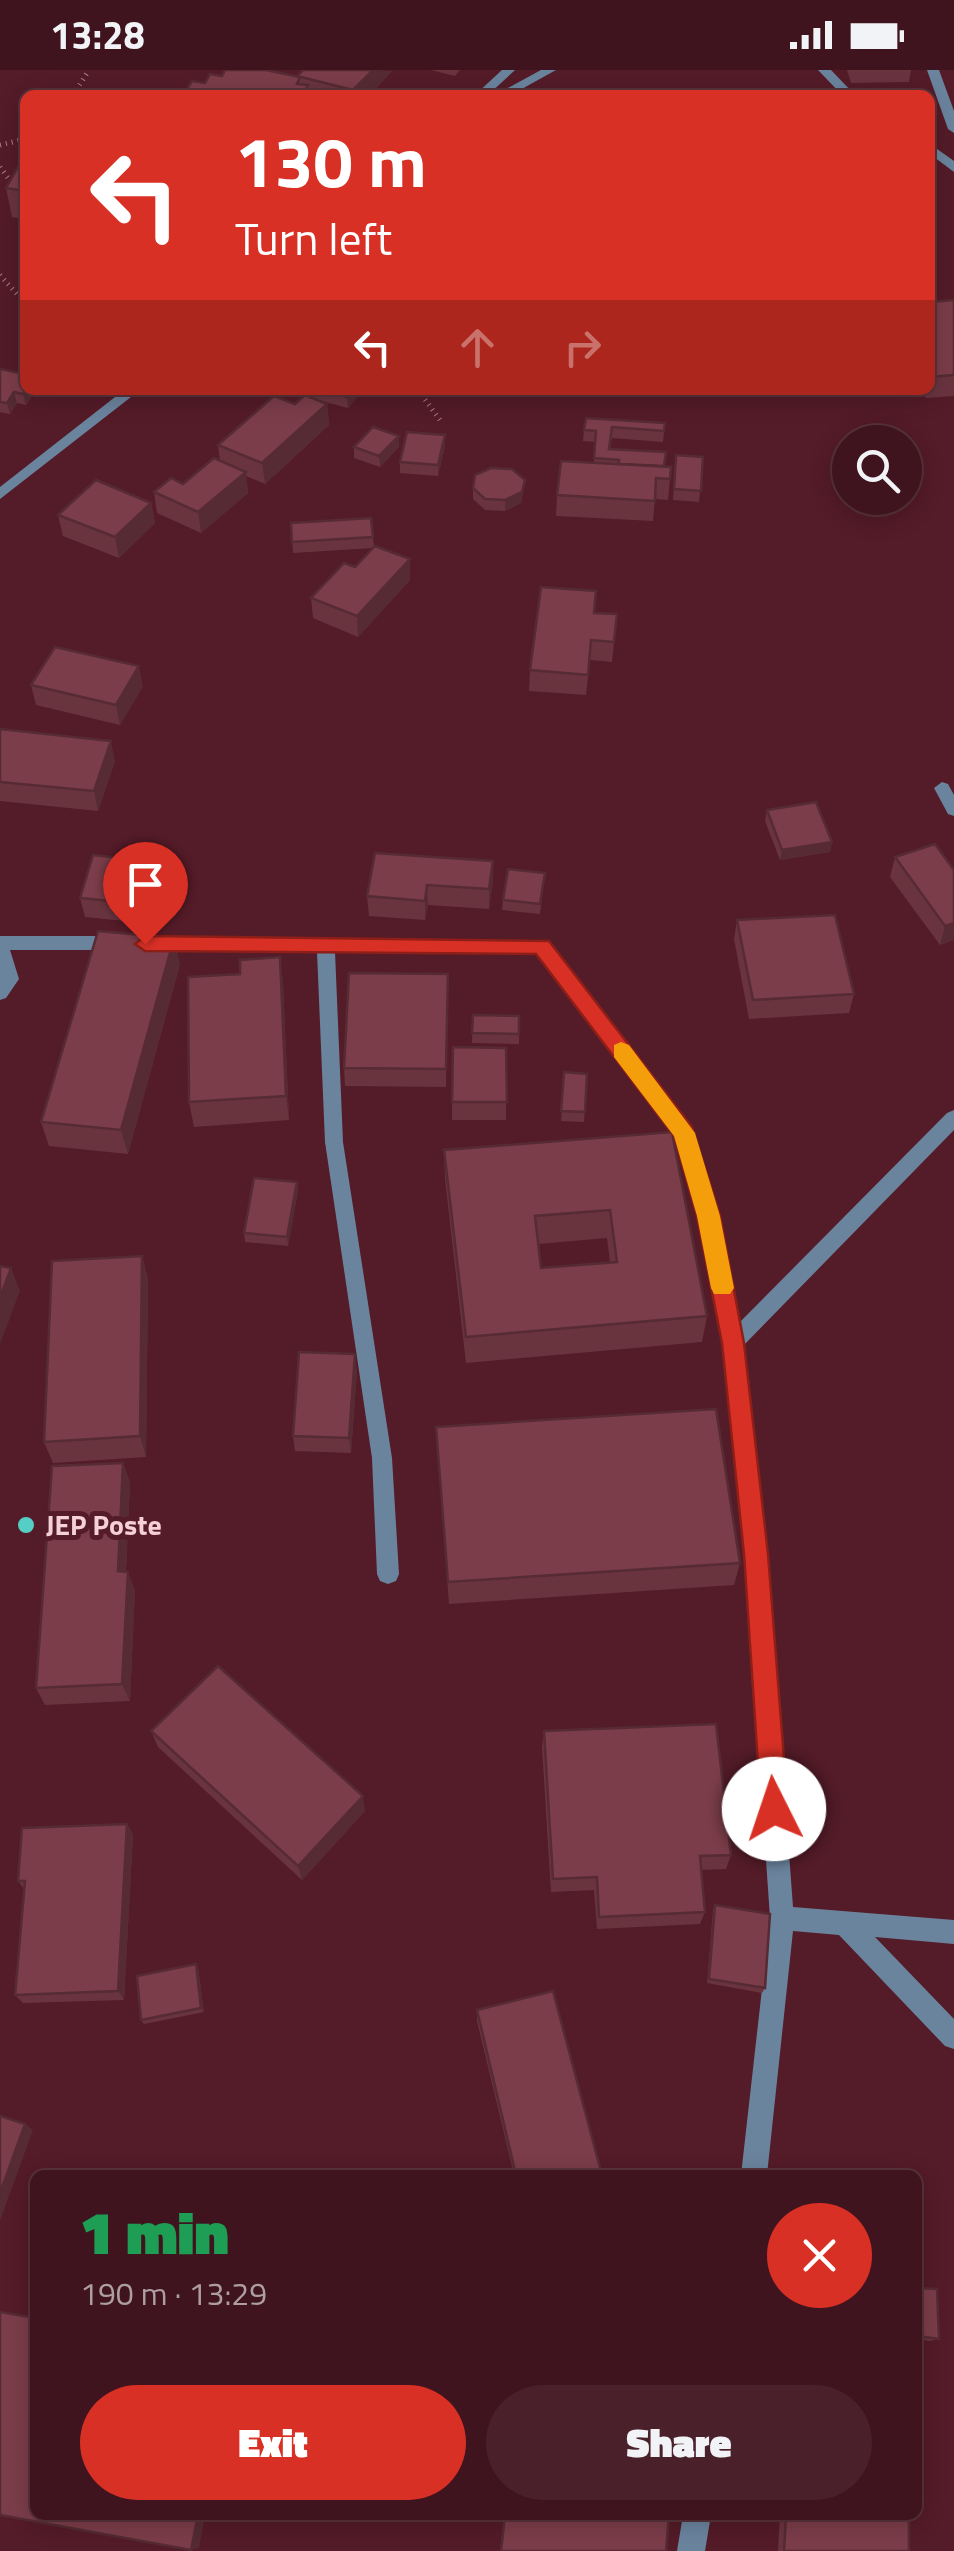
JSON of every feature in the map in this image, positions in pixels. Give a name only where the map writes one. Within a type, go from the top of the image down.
[{"type":"street","points":[[486,90],[508,70]]},
{"type":"street","points":[[511,90],[550,70]]},
{"type":"street","points":[[824,70],[844,90]]},
{"type":"street","points":[[934,70],[954,129]]},
{"type":"street","points":[[0,494],[128,395]]},
{"type":"street","points":[[942,788],[954,810]]},
{"type":"street","points":[[0,993],[10,980],[0,945],[542,946],[684,1133],[708,1216],[733,1343],[756,1554],[782,1918],[755,2170]]},
{"type":"street","points":[[326,945],[334,1142],[382,1458],[388,1574]]},
{"type":"street","points":[[733,1343],[954,1118]]},
{"type":"street","points":[[782,1918],[954,1932]]},
{"type":"street","points":[[847,1926],[954,2036]]},
{"type":"street","points":[[691,2551],[696,2520]]},
{"type":"path","points":[[0,167],[12,182]]},
{"type":"path","points":[[0,275],[20,297]]},
{"type":"path","points":[[422,395],[440,420]]},
{"type":"building","points":[[225,70],[266,70],[300,77],[297,84],[308,85],[306,90],[186,90],[192,81],[205,83],[210,74],[222,76]]},
{"type":"building","points":[[303,70],[373,70],[353,90],[297,76]]},
{"type":"building","points":[[20,164],[20,190],[6,188]]},
{"type":"building","points":[[954,300],[954,375],[935,377],[935,302]]},
{"type":"building","points":[[0,369],[20,373],[20,393],[14,392],[7,403],[0,402]]},
{"type":"building","points":[[305,395],[327,404],[262,463],[218,445],[274,396],[295,404]]},
{"type":"building","points":[[586,418],[665,423],[664,431],[612,427],[609,449],[666,452],[664,466],[619,464],[619,460],[594,458],[596,431],[584,430]]},
{"type":"building","points":[[373,427],[399,436],[379,456],[354,447]]},
{"type":"building","points":[[407,432],[445,435],[438,465],[400,462]]},
{"type":"building","points":[[676,455],[703,457],[701,491],[674,489]]},
{"type":"building","points":[[214,458],[246,472],[198,512],[154,492],[171,478],[183,484]]},
{"type":"building","points":[[561,461],[671,467],[670,479],[656,478],[655,501],[557,495]]},
{"type":"building","points":[[491,468],[512,469],[525,480],[522,492],[505,500],[485,499],[473,488],[475,475]]},
{"type":"building","points":[[96,480],[151,503],[115,537],[58,515]]},
{"type":"building","points":[[371,518],[373,537],[292,542],[291,523]]},
{"type":"building","points":[[375,546],[410,559],[357,616],[311,598],[344,563],[355,567]]},
{"type":"building","points":[[541,587],[596,591],[594,613],[617,614],[614,642],[591,640],[588,675],[530,670]]},
{"type":"building","points":[[55,647],[139,666],[116,705],[31,685]]},
{"type":"building","points":[[0,729],[111,741],[94,791],[0,782]]},
{"type":"building","points":[[816,802],[832,842],[782,850],[767,810]]},
{"type":"building","points":[[935,844],[954,870],[954,923],[945,926],[895,857]]},
{"type":"building","points":[[375,853],[493,861],[489,889],[427,885],[425,901],[367,896]]},
{"type":"building","points":[[93,855],[162,862],[150,905],[80,898]]},
{"type":"building","points":[[508,869],[545,873],[540,904],[503,900]]},
{"type":"building","points":[[835,915],[854,994],[753,1000],[737,920]]},
{"type":"building","points":[[98,931],[174,938],[121,1130],[41,1122]]},
{"type":"building","points":[[280,957],[286,1096],[189,1102],[188,977],[240,974],[240,960]]},
{"type":"building","points":[[349,973],[448,974],[446,1069],[344,1068]]},
{"type":"building","points":[[473,1015],[519,1016],[519,1034],[472,1033]]},
{"type":"building","points":[[453,1047],[506,1048],[507,1102],[452,1102]]},
{"type":"building","points":[[564,1072],[587,1074],[585,1112],[561,1111]]},
{"type":"building","points":[[672,1132],[707,1316],[466,1337],[444,1150]],"holes":[[[610,1210],[617,1262],[541,1268],[535,1216]]]},
{"type":"building","points":[[254,1178],[297,1182],[287,1237],[244,1233]]},
{"type":"building","points":[[142,1256],[140,1436],[44,1442],[52,1261]]},
{"type":"building","points":[[0,1266],[11,1268],[0,1298]]},
{"type":"building","points":[[299,1352],[355,1354],[349,1438],[293,1436]]},
{"type":"building","points":[[716,1409],[740,1563],[448,1582],[436,1427]]},
{"type":"building","points":[[123,1463],[118,1571],[128,1572],[122,1684],[36,1688],[52,1466]]},
{"type":"building","points":[[218,1666],[363,1796],[298,1866],[151,1731]]},
{"type":"building","points":[[716,1724],[731,1855],[700,1856],[705,1912],[599,1917],[597,1877],[553,1879],[544,1731]]},
{"type":"building","points":[[127,1824],[118,1991],[15,1995],[25,1881],[18,1881],[22,1828]]},
{"type":"building","points":[[715,1905],[770,1914],[765,1988],[709,1979]]},
{"type":"building","points":[[196,1964],[201,2008],[141,2020],[137,1976]]},
{"type":"building","points":[[553,1991],[601,2170],[515,2170],[477,2010]]},
{"type":"building","points":[[0,2116],[25,2124],[0,2193]]},
{"type":"building","points":[[922,2288],[937,2289],[939,2339],[922,2337]]},
{"type":"building","points":[[0,2312],[30,2317],[30,2520],[197,2520],[191,2550],[0,2515]]},
{"type":"building","points":[[504,2520],[669,2520],[666,2551],[501,2551]]},
{"type":"building","points":[[786,2520],[909,2520],[909,2551],[784,2551]]},
{"type":"slow traffic","points":[[621,1051],[684,1133],[708,1216],[722,1288]]},
{"type":"place","name":"JEP Poste","points":[[26,1525]]},
{"type":"route","points":[[145,944],[542,946],[684,1133],[708,1216],[733,1343],[756,1554],[774,1809]]}]
